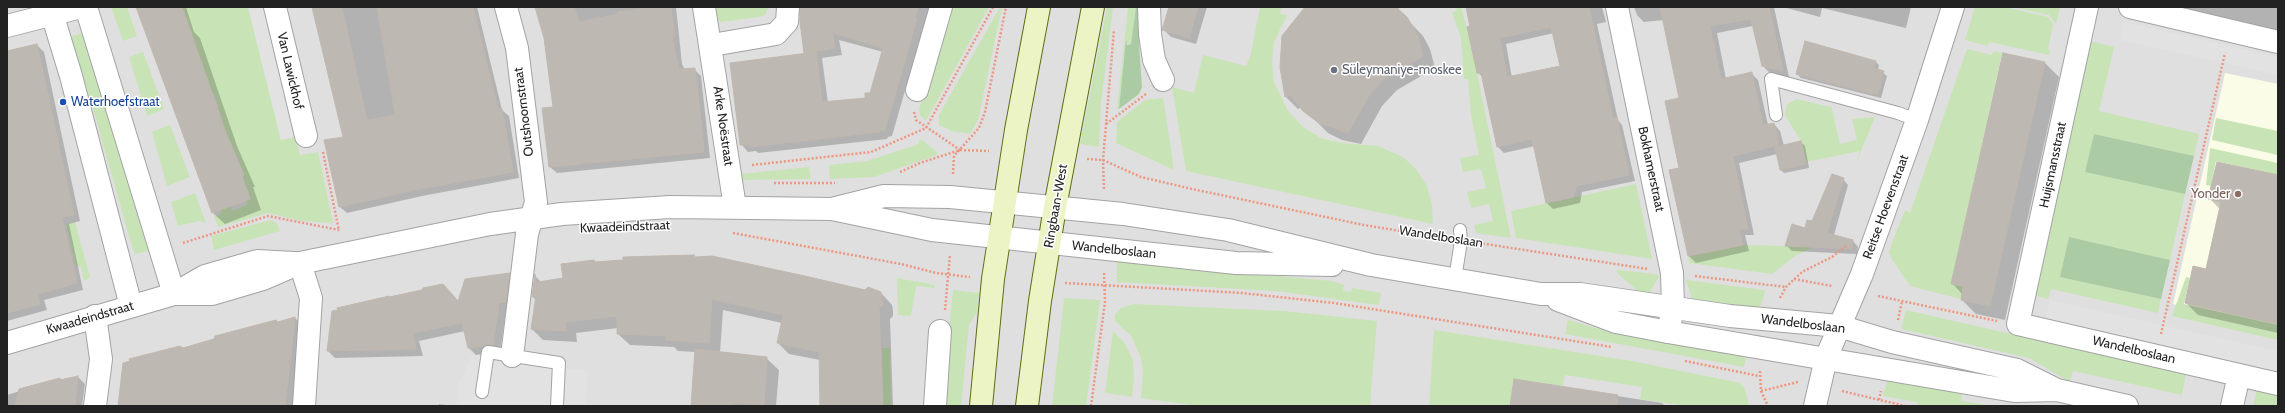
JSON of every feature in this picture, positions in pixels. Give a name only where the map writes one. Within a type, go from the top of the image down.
[{"type":"main road","points":[[981,406],[992,293],[1005,203],[1021,100],[1040,7]]},
{"type":"main road","name":"Ringbaan-West","points":[[1027,406],[1049,242],[1093,7]]},
{"type":"street","points":[[7,26],[52,11],[81,7]]},
{"type":"street","points":[[86,7],[174,294]]},
{"type":"street","name":"Van Lawickhof","points":[[275,7],[306,136]]},
{"type":"street","name":"Outshoornstraat","points":[[506,7],[517,48],[536,202],[527,234],[512,356]]},
{"type":"street","name":"Arke Noëstraat","points":[[704,7],[712,45],[734,207]]},
{"type":"street","points":[[712,45],[776,34],[787,22],[788,7]]},
{"type":"street","points":[[917,90],[941,7]]},
{"type":"street","points":[[1149,7],[1150,34],[1154,60],[1163,80]]},
{"type":"street","name":"Bokhamerstraat","points":[[1617,7],[1672,273],[1673,308],[1668,332]]},
{"type":"street","name":"Reitse Hoevenstraat","points":[[1815,406],[1826,358],[1839,326],[1856,291],[1917,120],[1953,7]]},
{"type":"street","name":"Huijsmansstraat","points":[[2018,324],[2087,7]]},
{"type":"street","points":[[2130,7],[2278,42]]},
{"type":"street","points":[[52,11],[72,76],[131,306]]},
{"type":"street","name":"Kwaadeindstraat","points":[[832,209],[884,196],[950,197],[1055,207]]},
{"type":"street","name":"Kwaadeindstraat","points":[[7,343],[174,294],[212,294],[263,280],[300,263],[344,253],[532,217],[670,207],[832,209],[932,230],[1000,238]]},
{"type":"street","name":"Wandelboslaan","points":[[1055,207],[1123,214],[1228,230],[1371,265],[1542,294],[1580,294],[1730,316],[1839,326],[1892,342],[2017,370],[2056,390]]},
{"type":"street","name":"Wandelboslaan","points":[[1000,238],[1236,263],[1371,265]]},
{"type":"street","points":[[300,263],[310,298],[304,406]]},
{"type":"street","name":"Wandelboslaan","points":[[1542,294],[1616,322],[1668,332],[2014,391],[2056,390],[2127,406]]},
{"type":"street","points":[[95,316],[101,359],[95,406]]},
{"type":"street","name":"Wandelboslaan","points":[[2018,324],[2278,384]]},
{"type":"street","points":[[935,406],[940,331]]},
{"type":"street","points":[[2232,406],[2239,375]]},
{"type":"lane","points":[[1776,114],[1770,79],[1898,113],[1917,120]]},
{"type":"lane","points":[[1455,280],[1460,235]]},
{"type":"lane","points":[[482,392],[488,352],[559,363],[557,406]]},
{"type":"path","points":[[729,167],[870,152],[926,128],[993,7]]},
{"type":"path","points":[[950,197],[954,156],[979,128],[985,112],[1006,7]]},
{"type":"path","points":[[1106,124],[1114,28]]},
{"type":"path","points":[[2156,356],[2230,31]]},
{"type":"path","points":[[1106,124],[1163,80]]},
{"type":"path","name":"Wandelboslaan","points":[[1106,124],[1103,160],[1141,177],[1364,225],[1460,235],[1672,273],[1786,287]]},
{"type":"path","points":[[926,128],[960,150]]},
{"type":"path","points":[[306,136],[308,148],[322,146],[344,253]]},
{"type":"path","points":[[893,175],[920,163],[960,150]]},
{"type":"path","points":[[770,183],[837,183]]},
{"type":"path","points":[[161,250],[268,216],[339,230]]},
{"type":"path","points":[[725,232],[950,275]]},
{"type":"path","points":[[940,331],[950,275],[950,232]]},
{"type":"path","name":"Reitse Hoevenstraat","points":[[1848,243],[1842,251],[1807,269],[1793,279],[1856,291]]},
{"type":"path","points":[[1091,406],[1105,302],[1104,285],[1242,293],[1334,303],[1614,347]]},
{"type":"path","points":[[1856,291],[1976,318],[2018,324]]},
{"type":"path","points":[[1682,360],[1760,376],[1761,391],[1768,406]]},
{"type":"path","points":[[1878,400],[1905,406]]},
{"type":"shaded area","points":[[7,7],[2278,7],[2278,406],[7,406]]},
{"type":"shaded area","points":[[248,7],[263,7],[295,137],[281,140]]},
{"type":"shaded area","points":[[2124,22],[2278,57],[2278,75],[2120,40]]},
{"type":"shaded area","name":"Yonder","points":[[2225,73],[2278,84],[2278,327],[2173,304]]},
{"type":"shaded area","points":[[2050,300],[2278,351],[2278,371],[2046,319]]},
{"type":"shaded area","points":[[472,355],[588,371],[586,406],[471,406],[457,404],[459,383]]},
{"type":"green space","points":[[111,7],[127,7],[137,36],[123,41]]},
{"type":"green space","points":[[175,7],[248,7],[281,140],[295,137],[300,155],[318,152],[333,223],[302,221],[268,213],[218,227],[213,213],[216,216],[221,214],[220,210],[231,206],[233,211],[248,204],[238,177],[244,175],[238,160],[232,163],[213,111],[219,108],[214,94],[208,96],[188,43],[194,40],[189,26],[182,28]]},
{"type":"green space","points":[[715,7],[768,7],[768,9],[765,15],[759,17],[721,22],[717,19]]},
{"type":"green space","points":[[949,7],[989,7],[927,119],[925,120],[920,115],[919,109]]},
{"type":"green space","points":[[1000,7],[1002,7],[978,120],[970,134],[950,131],[939,125],[939,115]]},
{"type":"green space","points":[[1107,7],[1113,7],[1101,104],[1099,147],[1080,144]]},
{"type":"green space","points":[[1128,7],[1136,7],[1131,44],[1126,43],[1119,109],[1117,110]]},
{"type":"green space","points":[[1136,7],[1140,7],[1139,44],[1142,87],[1139,94],[1119,109],[1126,40],[1127,45],[1131,44]]},
{"type":"green space","points":[[1260,7],[1282,7],[1280,14],[1287,15],[1274,42],[1272,62],[1274,82],[1288,111],[1303,127],[1321,138],[1342,143],[1378,146],[1403,157],[1416,169],[1427,186],[1432,205],[1433,224],[1186,171],[1172,87],[1194,93],[1203,55],[1246,66],[1250,57]]},
{"type":"green space","points":[[1456,7],[1461,7],[1471,44],[1511,238],[1476,233],[1474,225],[1493,221],[1489,204],[1471,208],[1467,192],[1486,188],[1481,169],[1463,172],[1460,158],[1479,155],[1471,115],[1468,79],[1464,79],[1461,38],[1452,13],[1457,10]]},
{"type":"green space","points":[[1975,7],[2005,7],[2048,17],[2053,24],[2048,49],[2050,50],[2049,55],[1989,42],[1988,46],[1965,40]]},
{"type":"green space","points":[[2014,7],[2060,7],[2056,24],[2049,15]]},
{"type":"green space","points":[[85,32],[127,170],[149,251],[135,254],[94,112],[70,37]]},
{"type":"green space","points":[[2090,41],[2114,47],[2099,111],[2199,134],[2194,156],[2094,134],[2085,172],[2185,194],[2170,260],[2069,237],[2061,277],[2161,299],[2158,313],[2051,289],[2048,299],[2033,295]]},
{"type":"green space","points":[[1967,49],[1992,55],[1993,51],[2002,53],[1951,284],[1964,287],[1961,299],[1910,286],[1891,258],[1889,251],[1905,210],[1910,213]]},
{"type":"green space","points":[[143,52],[164,109],[147,116],[129,57]]},
{"type":"green space","points":[[1163,98],[1174,170],[1116,143],[1117,122],[1145,100]]},
{"type":"green space","points":[[1797,99],[1830,107],[1831,105],[1840,144],[1857,140],[1852,119],[1875,117],[1855,166],[1860,151],[1806,162],[1802,142],[1799,142],[1801,141],[1785,115],[1787,104]]},
{"type":"green space","points":[[2216,118],[2278,131],[2278,155],[2212,140]]},
{"type":"green space","points":[[170,125],[190,177],[167,186],[152,132]]},
{"type":"green space","points":[[2094,134],[2194,156],[2185,194],[2085,172]]},
{"type":"green space","points":[[922,140],[937,152],[937,155],[874,177],[830,179],[829,165],[867,161],[919,144],[918,141]]},
{"type":"green space","points":[[2210,148],[2278,163],[2278,175],[2216,161],[2211,186],[2206,185]]},
{"type":"green space","points":[[809,167],[811,179],[740,180],[740,174]]},
{"type":"green space","points":[[1636,184],[1652,259],[1516,238],[1511,211]]},
{"type":"green space","points":[[195,193],[206,223],[199,221],[178,226],[171,202]]},
{"type":"green space","points":[[271,220],[277,224],[280,231],[214,250],[211,236]]},
{"type":"green space","points":[[75,222],[90,277],[84,281],[81,267],[76,266],[66,224]]},
{"type":"green space","points":[[2069,237],[2170,260],[2161,299],[2060,277]]},
{"type":"green space","points":[[1743,245],[1814,247],[1795,256],[1772,274],[1689,263],[1688,256]]},
{"type":"green space","points":[[1117,261],[1332,281],[1344,285],[1343,291],[1351,292],[1352,288],[1381,293],[1379,305],[1276,291],[1117,282]]},
{"type":"green space","points":[[1617,270],[1660,275],[1649,293],[1640,293],[1617,273]]},
{"type":"green space","points":[[2186,277],[2190,278],[2184,304],[2278,325],[2278,340],[2172,316]]},
{"type":"green space","points":[[897,278],[935,285],[934,288],[916,286],[911,316],[898,315]]},
{"type":"green space","points":[[1686,280],[1764,290],[1765,292],[1759,310],[1693,301]]},
{"type":"green space","points":[[953,290],[979,293],[977,312],[969,325],[961,406],[941,406]]},
{"type":"green space","points":[[1064,298],[1100,300],[1086,406],[1052,406]]},
{"type":"green space","points":[[1134,304],[1284,311],[1377,321],[1370,406],[1199,406],[1141,398],[1143,372],[1141,358],[1131,336],[1115,321],[1115,315],[1121,308]]},
{"type":"green space","points":[[1906,310],[2186,374],[2182,395],[2073,371],[2070,382],[2029,358],[1901,329]]},
{"type":"green space","points":[[1568,320],[1606,331],[1747,354],[1744,367],[1565,334]]},
{"type":"green space","points":[[1434,330],[1632,361],[1740,383],[1745,389],[1749,406],[1687,406],[1640,399],[1642,387],[1565,375],[1563,386],[1514,379],[1510,406],[1429,406]]},
{"type":"green space","points":[[1113,331],[1124,342],[1133,360],[1134,379],[1132,397],[1105,393]]},
{"type":"green space","points":[[882,348],[890,348],[891,406],[883,406]]},
{"type":"green space","points":[[1888,377],[1963,389],[1961,401],[1995,406],[1925,406],[1917,404],[1917,402],[1883,396]]},
{"type":"green space","points":[[2257,389],[2278,394],[2278,406],[2253,406]]},
{"type":"building","points":[[136,7],[182,7],[226,133],[244,175],[242,176],[250,199],[212,213]]},
{"type":"building","points":[[312,7],[342,7],[367,120],[395,115],[377,7],[473,7],[498,109],[502,109],[513,172],[415,190],[339,207],[324,140],[343,137]]},
{"type":"building","points":[[535,7],[574,7],[579,22],[618,14],[618,12],[640,9],[639,7],[671,7],[675,36],[672,37],[679,69],[695,68],[704,149],[703,152],[549,167],[542,108],[553,107],[544,38]]},
{"type":"building","points":[[800,7],[918,7],[915,18],[917,19],[885,130],[881,130],[879,132],[750,147],[750,144],[740,145],[730,63],[816,52],[822,102],[865,98],[865,93],[870,93],[883,48],[833,33],[835,48],[804,53],[800,22]]},
{"type":"building","points":[[1169,7],[1198,7],[1189,38],[1162,30]]},
{"type":"building","name":"Süleymaniye-moskee","points":[[1305,7],[1396,7],[1407,17],[1418,36],[1423,56],[1385,78],[1370,94],[1348,133],[1319,123],[1303,111],[1290,95],[1285,97],[1280,67],[1282,36]]},
{"type":"building","points":[[1466,7],[1589,7],[1613,118],[1617,117],[1629,175],[1576,186],[1574,197],[1546,203],[1532,139],[1497,147],[1481,73],[1477,73],[1467,27],[1470,26]],"holes":[[[1551,27],[1560,66],[1507,77],[1500,38]]]},
{"type":"building","points":[[1660,7],[1769,7],[1783,71],[1762,66],[1751,19],[1710,26],[1721,79],[1752,72],[1763,125],[1774,123],[1779,145],[1733,156],[1748,229],[1739,229],[1743,245],[1688,256],[1669,170],[1679,168],[1665,101],[1679,98]]},
{"type":"building","points":[[1805,41],[1876,61],[1874,68],[1884,71],[1878,95],[1796,74]]},
{"type":"building","points":[[37,44],[74,215],[62,217],[77,283],[38,294],[40,304],[7,313],[7,51]]},
{"type":"building","points":[[2003,53],[2045,62],[1990,306],[1961,300],[1963,286],[1951,284]]},
{"type":"building","points":[[1801,141],[1806,164],[1780,170],[1775,147]]},
{"type":"building","points":[[2217,162],[2278,175],[2278,324],[2185,303],[2193,266],[2206,269],[2221,202],[2208,199]]},
{"type":"building","points":[[1832,174],[1844,178],[1827,233],[1853,240],[1852,249],[1785,246],[1792,224],[1805,228],[1807,220],[1812,221]]},
{"type":"building","points":[[694,255],[695,257],[712,256],[865,290],[868,287],[881,292],[883,305],[879,308],[883,406],[820,406],[819,352],[777,343],[783,315],[712,299],[709,343],[666,340],[666,336],[617,334],[617,316],[565,322],[566,331],[531,329],[536,296],[532,297],[535,274],[537,287],[538,282],[563,278],[561,264],[594,260],[595,262],[623,260],[623,257]]},
{"type":"building","points":[[510,273],[506,302],[499,303],[493,345],[468,348],[462,323],[413,333],[416,349],[327,351],[332,311],[338,310],[337,308],[422,290],[423,288],[443,284],[458,301],[465,279]]},
{"type":"building","points":[[295,317],[285,406],[118,406],[123,363],[130,361],[129,359],[180,346],[183,348],[214,339],[215,336],[276,320],[278,322]]},
{"type":"building","points":[[695,349],[767,357],[764,405],[733,403],[733,406],[691,406]]},
{"type":"building","points":[[78,376],[75,406],[15,406],[19,389],[60,378],[60,380]]},
{"type":"building","points":[[1514,379],[1618,395],[1617,406],[1510,406]]},
{"type":"place","name":"Süleymaniye-moskee","points":[[1334,70]]},
{"type":"place","name":"Waterhoefstraat","points":[[63,102]]},
{"type":"place","name":"Yonder","points":[[2238,194]]}]
